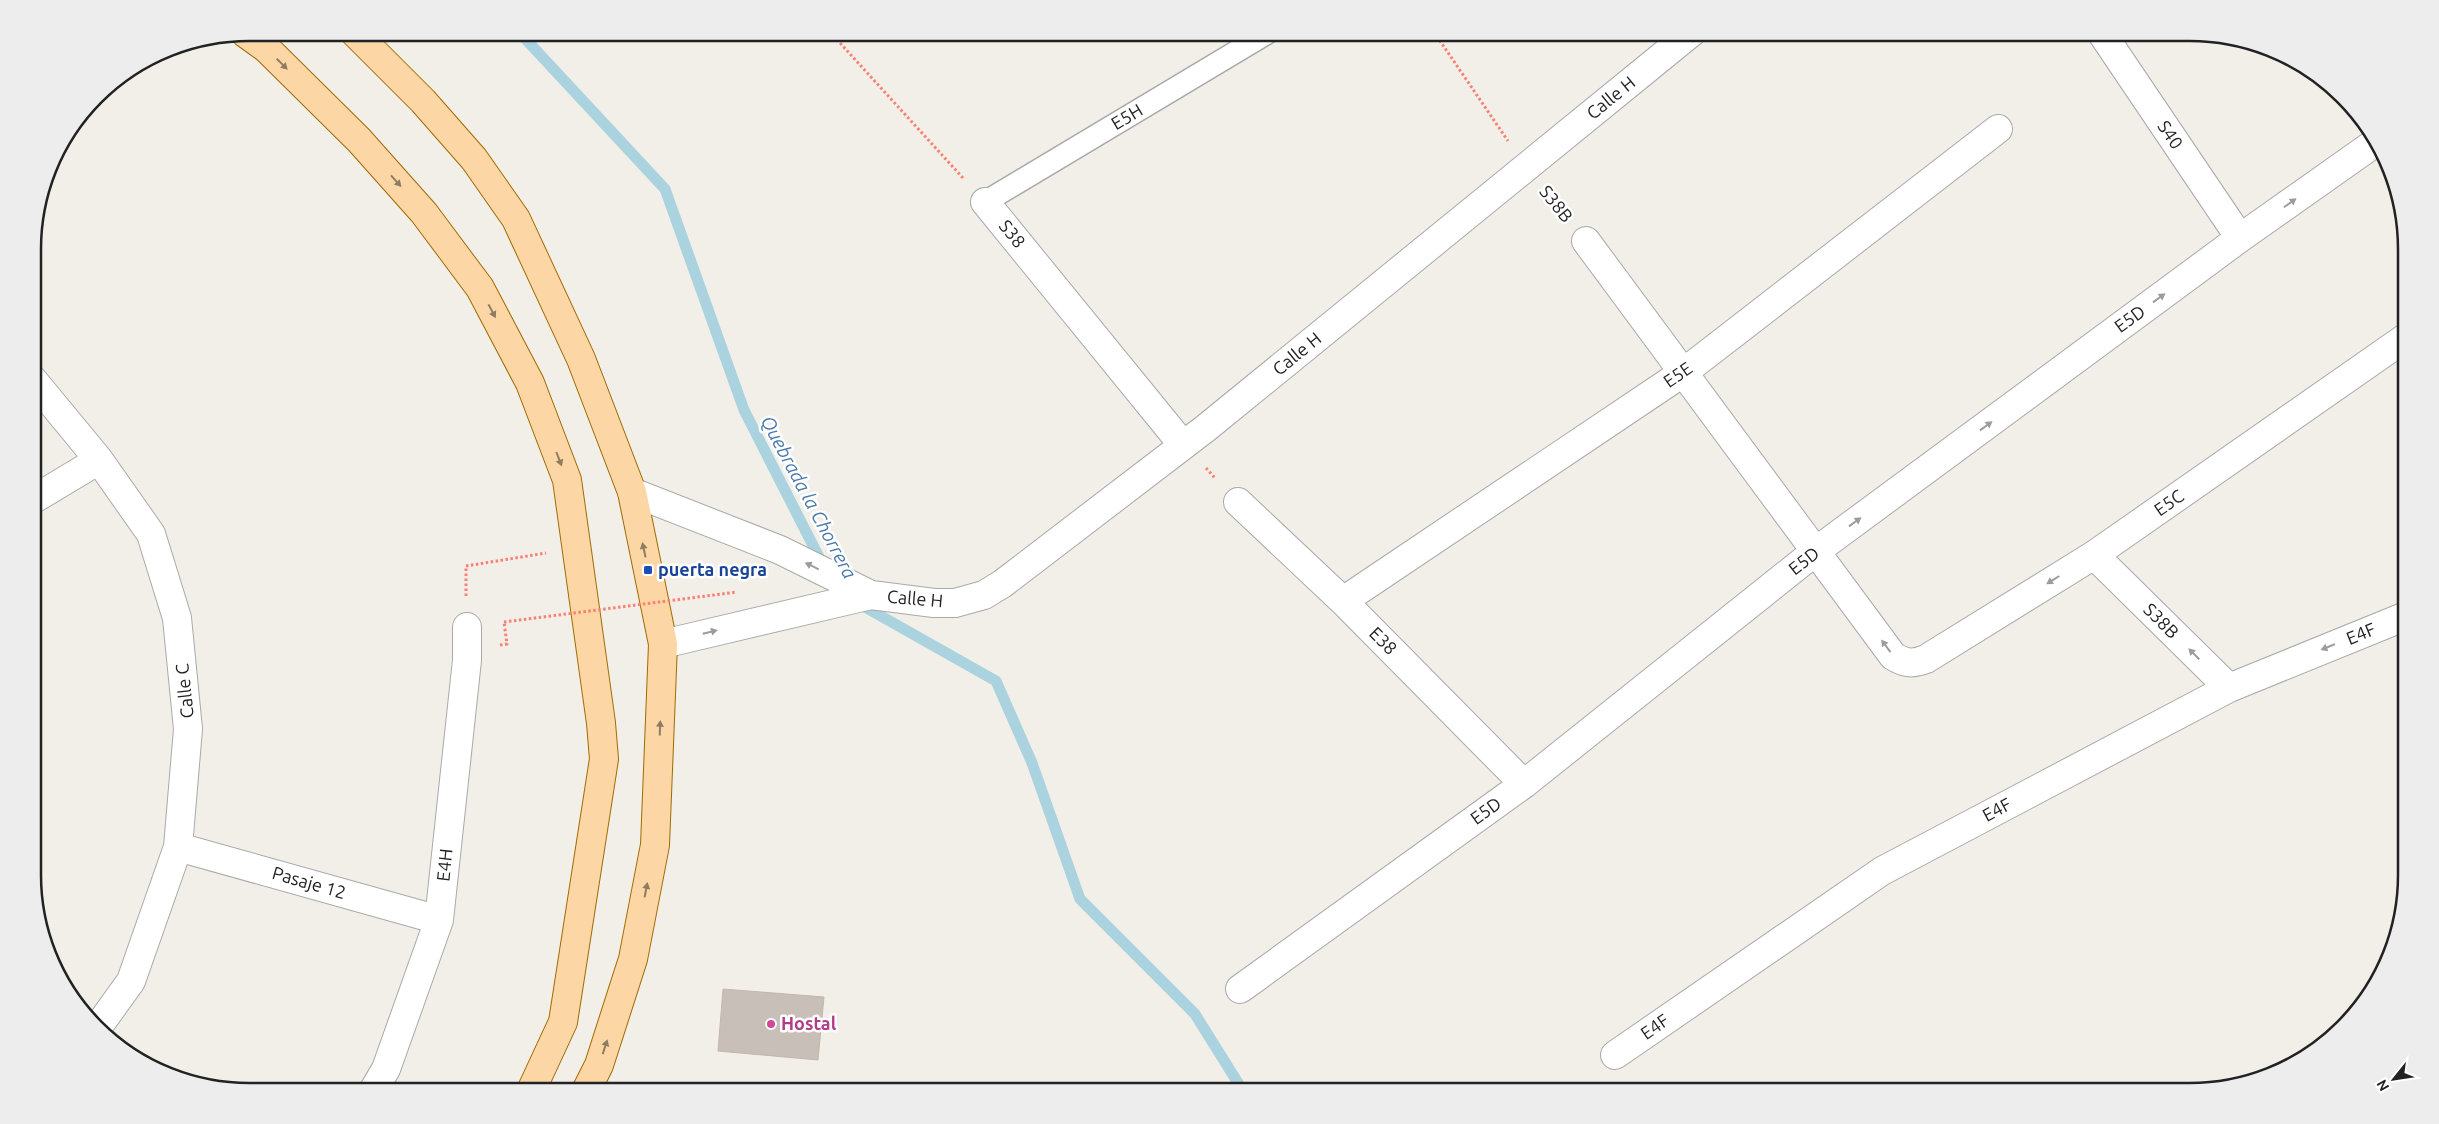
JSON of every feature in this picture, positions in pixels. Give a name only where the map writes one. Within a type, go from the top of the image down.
[{"type":"main road","points":[[256,41],[267,49],[359,140],[424,213],[480,288],[530,382],[567,480],[600,713],[604,759],[563,1022],[535,1083]]},
{"type":"main road","points":[[363,41],[423,101],[474,159],[516,219],[581,359],[632,492],[663,644],[655,845],[634,959],[599,1065],[590,1083]]},
{"type":"street","name":"Calle H","points":[[663,644],[871,595],[955,603],[984,595],[1002,584],[1183,445],[1681,41]]},
{"type":"street","name":"S40","points":[[2107,41],[2240,238]]},
{"type":"street","name":"E5E","points":[[1343,601],[1684,372],[1998,130]]},
{"type":"street","name":"E5D","points":[[1240,989],[1524,784],[1816,551],[2240,238],[2370,146]]},
{"type":"street","name":"S38","points":[[985,202],[1183,445]]},
{"type":"street","points":[[1586,241],[1816,551]]},
{"type":"street","name":"E5C","points":[[1816,551],[1893,656],[1904,662],[1915,664],[2094,555],[2398,343]]},
{"type":"street","name":"Calle C","points":[[41,390],[99,460],[151,534],[177,618],[188,729],[178,847],[131,981],[102,1022]]},
{"type":"street","points":[[41,494],[99,460]]},
{"type":"street","name":"Calle H","points":[[632,492],[780,550],[871,595]]},
{"type":"street","name":"E38","points":[[1238,502],[1343,601],[1524,784]]},
{"type":"street","name":"S38B","points":[[2094,555],[2229,688]]},
{"type":"street","name":"E4F","points":[[1615,1054],[1882,871],[2229,688],[2398,619]]},
{"type":"street","name":"E4H","points":[[377,1083],[386,1069],[439,920],[467,660],[467,627]]},
{"type":"street","name":"Pasaje 12","points":[[178,847],[439,920]]},
{"type":"lane","name":"E5H","points":[[985,202],[1254,41]]},
{"type":"path","points":[[838,41],[985,202]]},
{"type":"path","name":"S38B","points":[[1440,41],[1526,167],[1586,241]]},
{"type":"path","points":[[1183,445],[1238,502]]},
{"type":"path","points":[[466,566],[576,549]]},
{"type":"path","points":[[507,644],[504,622],[737,592]]},
{"type":"building","name":"Hostal","points":[[723,989],[824,997],[818,1060],[718,1051]]},
{"type":"waterway","name":"Quebrada la Chorrera","points":[[527,41],[665,189],[744,410],[823,565]]},
{"type":"waterway","name":"Quebrada la Chorrera","points":[[856,602],[996,681],[1032,763],[1080,899],[1195,1014],[1238,1083]]},
{"type":"place","name":"puerta negra","points":[[648,570]]},
{"type":"place","name":"Hostal","points":[[771,1024]]}]
